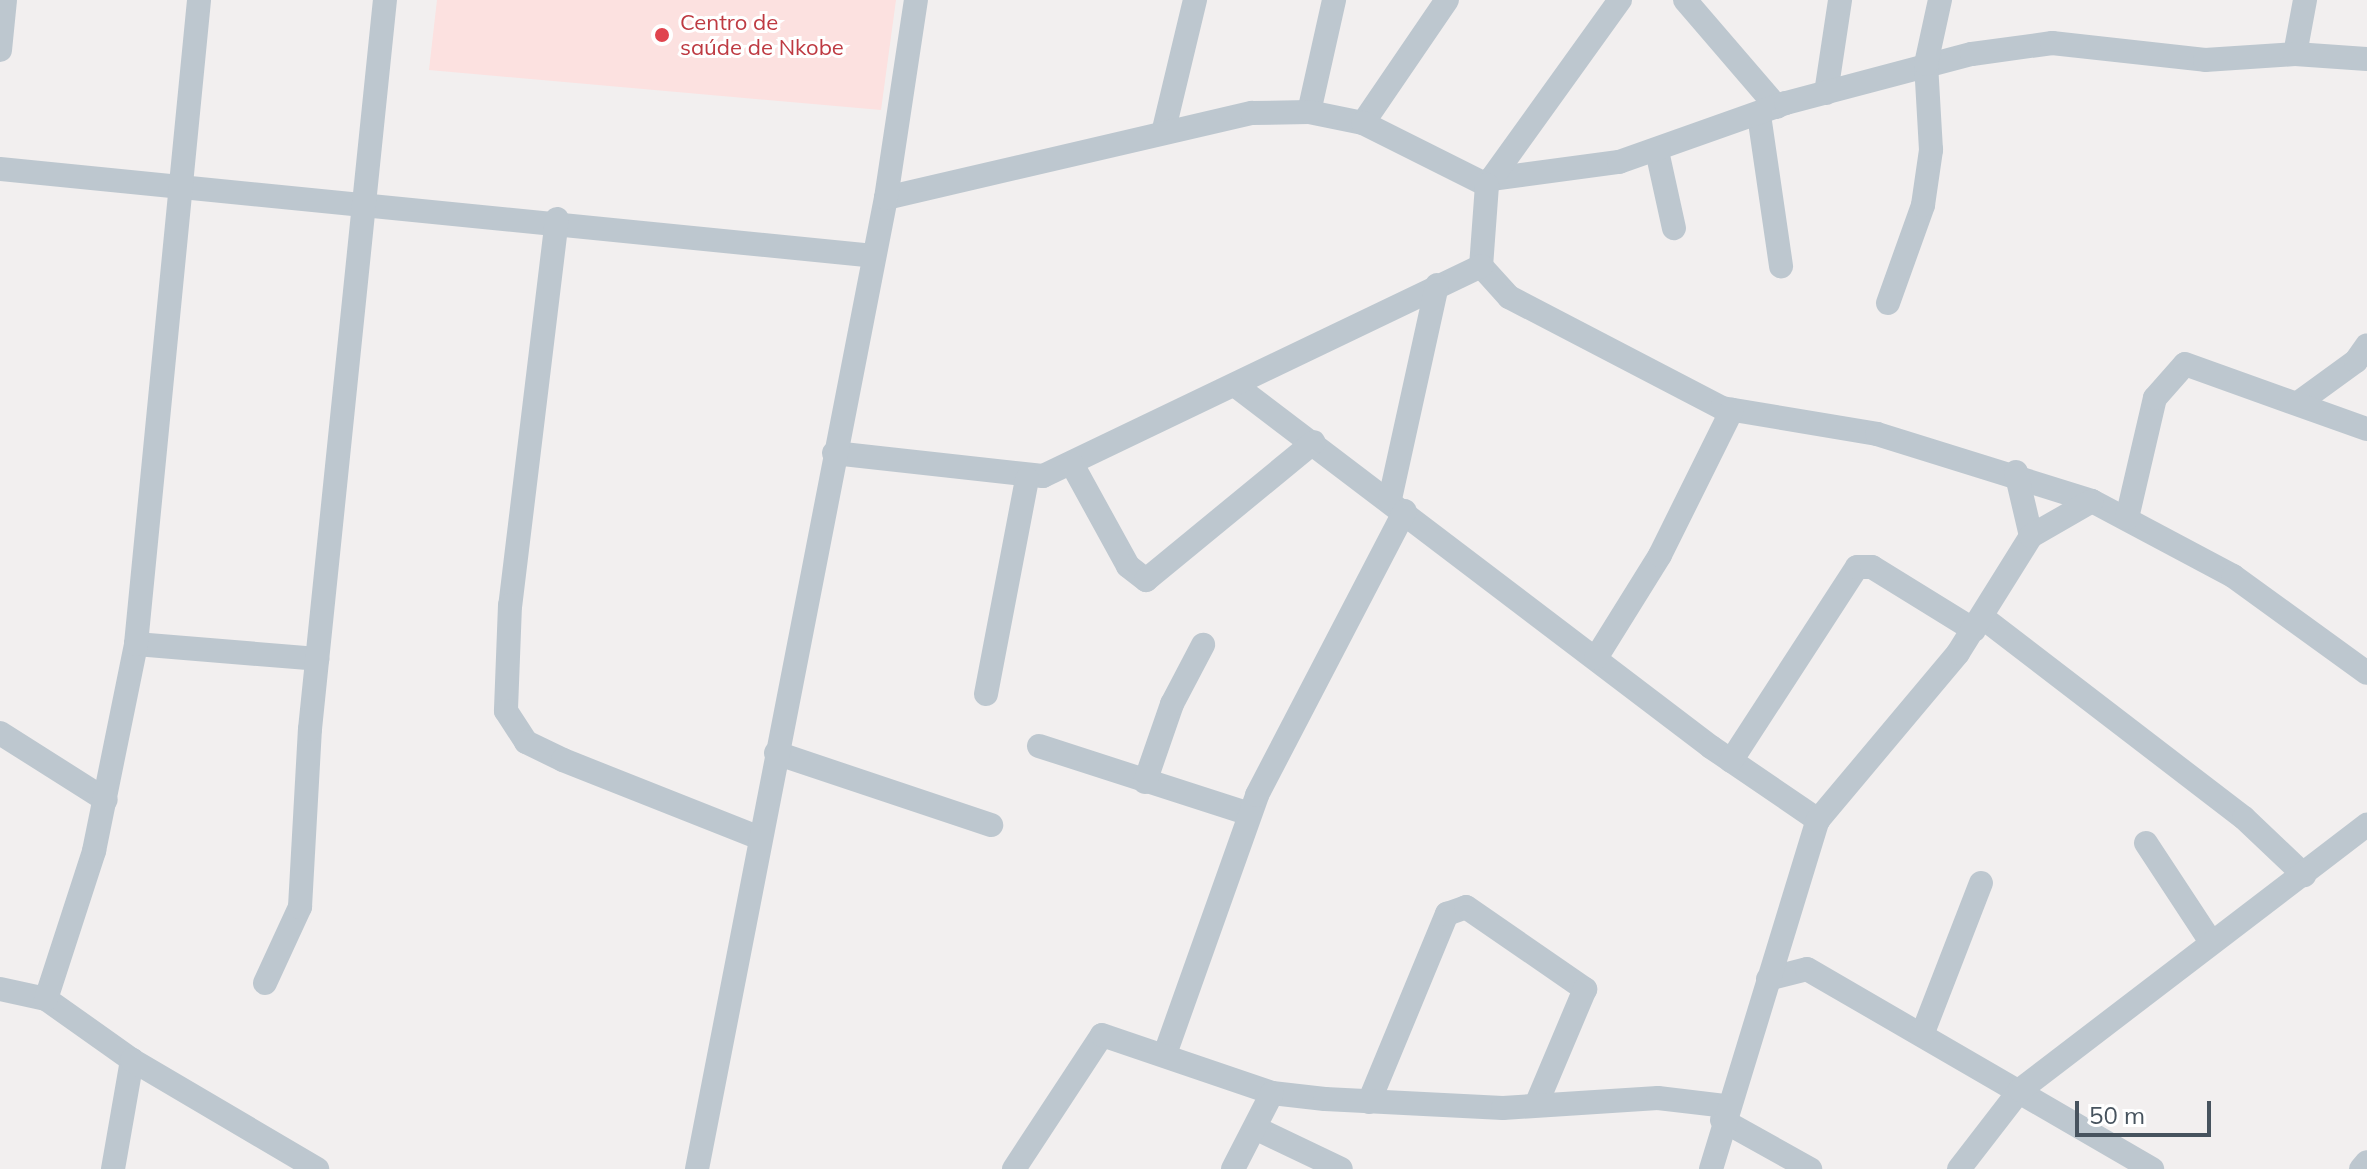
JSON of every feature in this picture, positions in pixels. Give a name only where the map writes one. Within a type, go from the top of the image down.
[{"type":"street","points":[[0,50],[5,0]]},
{"type":"street","points":[[46,999],[106,800],[136,644],[199,0]]},
{"type":"street","points":[[265,983],[300,907],[317,659],[385,0]]},
{"type":"street","points":[[697,1169],[886,198],[916,0]]},
{"type":"street","points":[[1164,129],[1195,0]]},
{"type":"street","points":[[1309,112],[1334,0]]},
{"type":"street","points":[[1363,123],[1447,0]]},
{"type":"street","points":[[1620,0],[1489,182],[1481,266],[1509,297],[1697,399],[1732,410],[1877,434],[2016,472],[2092,501],[2233,576],[2367,673]]},
{"type":"street","points":[[1685,0],[1768,111],[1781,266]]},
{"type":"street","points":[[1826,93],[1840,0]]},
{"type":"street","points":[[1888,303],[1923,205],[1931,150],[1926,64],[1940,0]]},
{"type":"street","points":[[2295,54],[2305,0]]},
{"type":"street","points":[[886,198],[1164,129],[1309,112],[1363,123],[1489,182],[1575,172],[1657,151],[1768,111],[1926,64],[2052,43],[2205,60],[2295,54],[2367,59]]},
{"type":"street","points":[[1657,151],[1674,228]]},
{"type":"street","points":[[0,169],[557,219],[874,256]]},
{"type":"street","points":[[557,219],[510,605],[506,711],[526,742],[563,760],[760,838]]},
{"type":"street","points":[[834,453],[1027,479],[1072,464],[1481,266]]},
{"type":"street","points":[[1165,1054],[1249,814],[1398,505],[1437,285]]},
{"type":"street","points":[[2301,401],[2356,361],[2367,345]]},
{"type":"street","points":[[2127,518],[2155,398],[2176,369],[2195,363],[2301,401],[2367,429]]},
{"type":"street","points":[[1236,386],[1398,505],[1731,761],[1818,820]]},
{"type":"street","points":[[1596,658],[1660,555],[1732,410]]},
{"type":"street","points":[[1072,464],[1128,566],[1146,580],[1314,442]]},
{"type":"street","points":[[2016,472],[2031,536]]},
{"type":"street","points":[[986,694],[1027,479]]},
{"type":"street","points":[[1711,1169],[1724,1113],[1818,820],[1978,624],[2031,536],[2092,501]]},
{"type":"street","points":[[1731,761],[1857,567],[1872,567],[1978,624],[2220,798],[2304,875]]},
{"type":"street","points":[[136,644],[317,659]]},
{"type":"street","points":[[1145,782],[1172,704],[1203,645]]},
{"type":"street","points":[[0,733],[106,800]]},
{"type":"street","points":[[1039,746],[1249,814]]},
{"type":"street","points":[[776,753],[991,825]]},
{"type":"street","points":[[1959,1169],[2020,1090],[2209,939],[2304,875],[2367,825]]},
{"type":"street","points":[[2146,843],[2209,939]]},
{"type":"street","points":[[1922,1035],[1981,883]]},
{"type":"street","points":[[1369,1102],[1447,914],[1466,907],[1585,989],[1536,1105]]},
{"type":"street","points":[[1768,979],[1807,969],[2152,1169]]},
{"type":"street","points":[[0,989],[46,999],[132,1060],[317,1169]]},
{"type":"street","points":[[1014,1169],[1092,1042],[1118,1036],[1272,1093],[1369,1102],[1536,1105],[1658,1098],[1724,1113],[1810,1169]]},
{"type":"street","points":[[113,1169],[132,1060]]},
{"type":"street","points":[[1233,1169],[1272,1093]]},
{"type":"street","points":[[1255,1128],[1341,1169]]},
{"type":"street","points":[[2361,1169],[2367,1162]]},
{"type":"shaded area","name":"Centro de saúde de Nkobe","points":[[437,0],[896,0],[881,110],[429,70]]},
{"type":"place","name":"Centro de saúde de Nkobe","points":[[662,35]]}]
